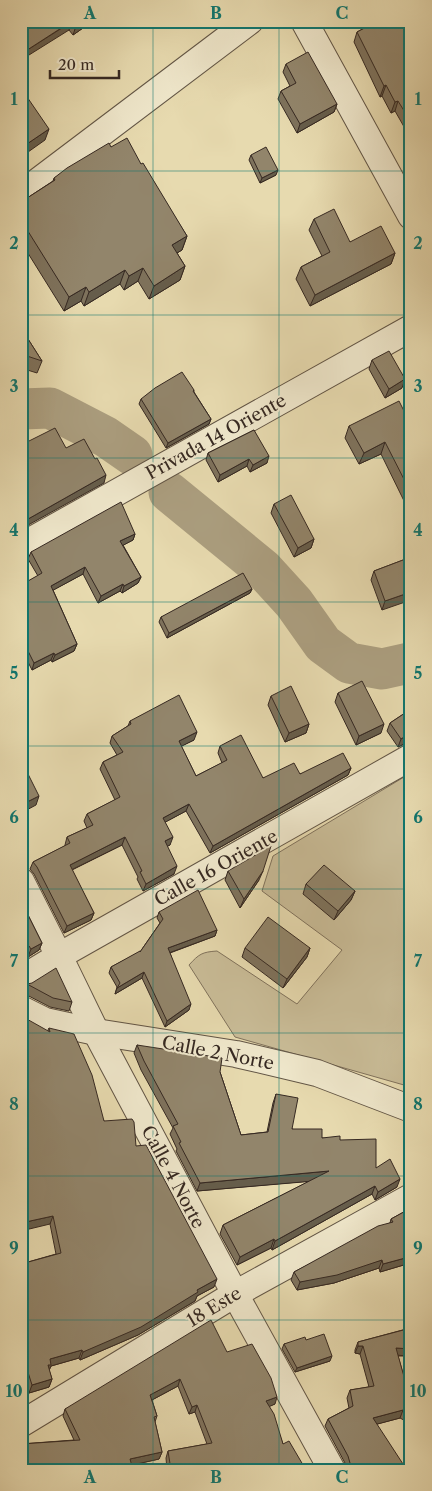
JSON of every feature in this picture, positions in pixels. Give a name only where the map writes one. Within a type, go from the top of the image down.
[{"type":"street","points":[[21,194],[250,21]]},
{"type":"street","points":[[304,21],[411,216]]},
{"type":"street","name":"Privada 14 Oriente","points":[[21,546],[411,328]]},
{"type":"street","name":"Calle 16 Oriente","points":[[21,979],[411,757]]},
{"type":"street","name":"Calle 4 Norte","points":[[21,881],[96,1032],[235,1294],[332,1470]]},
{"type":"street","name":"Calle 2 Norte","points":[[21,1009],[45,1021],[96,1032],[236,1054],[317,1073],[411,1109]]},
{"type":"street","name":"18 Este","points":[[21,1424],[235,1294],[411,1197]]},
{"type":"shaded area","points":[[409,774],[411,776],[411,1087],[235,1037],[189,965],[201,954],[217,951],[297,1004],[342,950],[262,891],[273,856]]},
{"type":"building","points":[[21,21],[72,21],[21,54]]},
{"type":"building","points":[[73,21],[83,21],[76,26]]},
{"type":"building","points":[[376,21],[411,21],[411,122],[398,101],[395,102],[386,85],[384,86],[357,32]]},
{"type":"building","points":[[308,52],[337,104],[300,124],[281,91],[296,83],[286,64]]},
{"type":"building","points":[[21,81],[28,91],[25,94],[49,129],[21,148]]},
{"type":"building","points":[[127,138],[141,164],[143,163],[187,236],[172,245],[185,266],[154,286],[143,268],[129,276],[125,270],[89,292],[86,287],[69,297],[21,220],[21,202],[55,180],[54,178],[67,168],[109,143],[111,147]]},
{"type":"building","points":[[266,147],[278,170],[262,178],[251,155]]},
{"type":"building","points":[[334,209],[350,242],[381,226],[395,253],[315,295],[301,267],[330,252],[314,219]]},
{"type":"building","points":[[21,328],[42,361],[21,354]]},
{"type":"building","points":[[389,351],[405,379],[389,389],[372,360]]},
{"type":"building","points":[[182,372],[211,419],[168,443],[141,399]]},
{"type":"building","points":[[399,401],[411,425],[411,493],[385,442],[364,453],[349,426]]},
{"type":"building","points":[[55,428],[66,448],[84,439],[106,475],[21,523],[21,445]]},
{"type":"building","points":[[254,430],[269,456],[253,465],[249,459],[220,475],[208,453]]},
{"type":"building","points":[[291,495],[314,539],[298,548],[274,504]]},
{"type":"building","points":[[121,502],[135,534],[120,541],[141,577],[101,596],[85,567],[51,586],[77,644],[34,663],[21,637],[21,585],[42,573],[31,552]]},
{"type":"building","points":[[411,557],[411,592],[385,601],[374,571]]},
{"type":"building","points":[[243,573],[252,589],[169,633],[161,617]]},
{"type":"building","points":[[362,681],[384,724],[359,736],[338,693]]},
{"type":"building","points":[[291,686],[309,724],[289,733],[271,696]]},
{"type":"building","points":[[179,695],[197,732],[179,741],[196,776],[227,760],[220,746],[241,735],[263,778],[294,763],[300,774],[343,753],[351,768],[213,846],[189,804],[163,818],[173,837],[165,841],[177,866],[146,884],[140,872],[142,871],[125,837],[70,865],[94,913],[67,926],[33,862],[70,843],[67,837],[93,825],[87,814],[120,797],[103,762],[123,752],[112,736],[131,724],[130,721]]},
{"type":"building","points":[[411,709],[411,734],[401,739],[390,723]]},
{"type":"building","points":[[27,772],[39,796],[21,805],[21,775]]},
{"type":"building","points":[[271,846],[263,871],[244,899],[228,871]]},
{"type":"building","points":[[324,865],[355,891],[338,911],[306,884]]},
{"type":"building","points":[[198,890],[217,930],[168,948],[191,1004],[167,1021],[144,972],[117,988],[120,983],[111,967],[140,952],[163,919],[159,912]]},
{"type":"building","points":[[21,901],[42,943],[31,949],[29,946],[21,951]]},
{"type":"building","points":[[268,917],[310,948],[287,979],[245,948]]},
{"type":"building","points":[[56,968],[72,1002],[53,998],[27,984],[32,983]]},
{"type":"building","points":[[25,1018],[50,1032],[49,1028],[74,1034],[92,1075],[104,1121],[132,1119],[134,1122],[136,1146],[146,1145],[217,1279],[141,1327],[83,1352],[82,1350],[50,1359],[51,1365],[48,1365],[52,1379],[32,1385],[21,1350],[21,1264],[61,1253],[53,1216],[21,1223],[21,1020]]},
{"type":"building","points":[[137,1045],[222,1058],[220,1072],[241,1135],[268,1132],[276,1094],[298,1098],[292,1129],[322,1129],[322,1138],[340,1136],[340,1140],[376,1139],[376,1168],[390,1159],[400,1179],[378,1192],[375,1186],[275,1241],[274,1239],[240,1257],[223,1225],[329,1171],[200,1183],[179,1143],[181,1142],[173,1126],[178,1124]]},
{"type":"building","points":[[411,1208],[411,1261],[409,1257],[383,1264],[382,1260],[337,1275],[300,1282],[294,1272],[378,1226],[393,1222],[391,1219]]},
{"type":"building","points":[[411,1301],[411,1312],[408,1302]]},
{"type":"building","points":[[211,1320],[227,1352],[252,1344],[271,1378],[277,1397],[266,1401],[274,1414],[283,1444],[289,1441],[306,1470],[203,1470],[201,1465],[171,1470],[168,1451],[212,1443],[197,1405],[192,1407],[180,1379],[150,1395],[157,1416],[154,1417],[162,1452],[130,1459],[133,1470],[26,1470],[25,1464],[21,1466],[21,1444],[80,1440],[65,1409]]},
{"type":"building","points":[[411,1328],[411,1349],[396,1348],[408,1391],[411,1392],[411,1414],[403,1410],[373,1418],[403,1464],[394,1470],[347,1470],[350,1463],[348,1456],[328,1419],[353,1406],[350,1390],[374,1386],[363,1346],[358,1346],[358,1342]]},
{"type":"building","points":[[324,1334],[332,1356],[297,1368],[284,1344],[305,1337],[306,1340]]},
{"type":"waterway","points":[[21,409],[50,408],[106,437],[132,455]]},
{"type":"waterway","points":[[169,492],[263,569],[294,603],[323,644],[349,663],[382,669],[411,663]]}]
